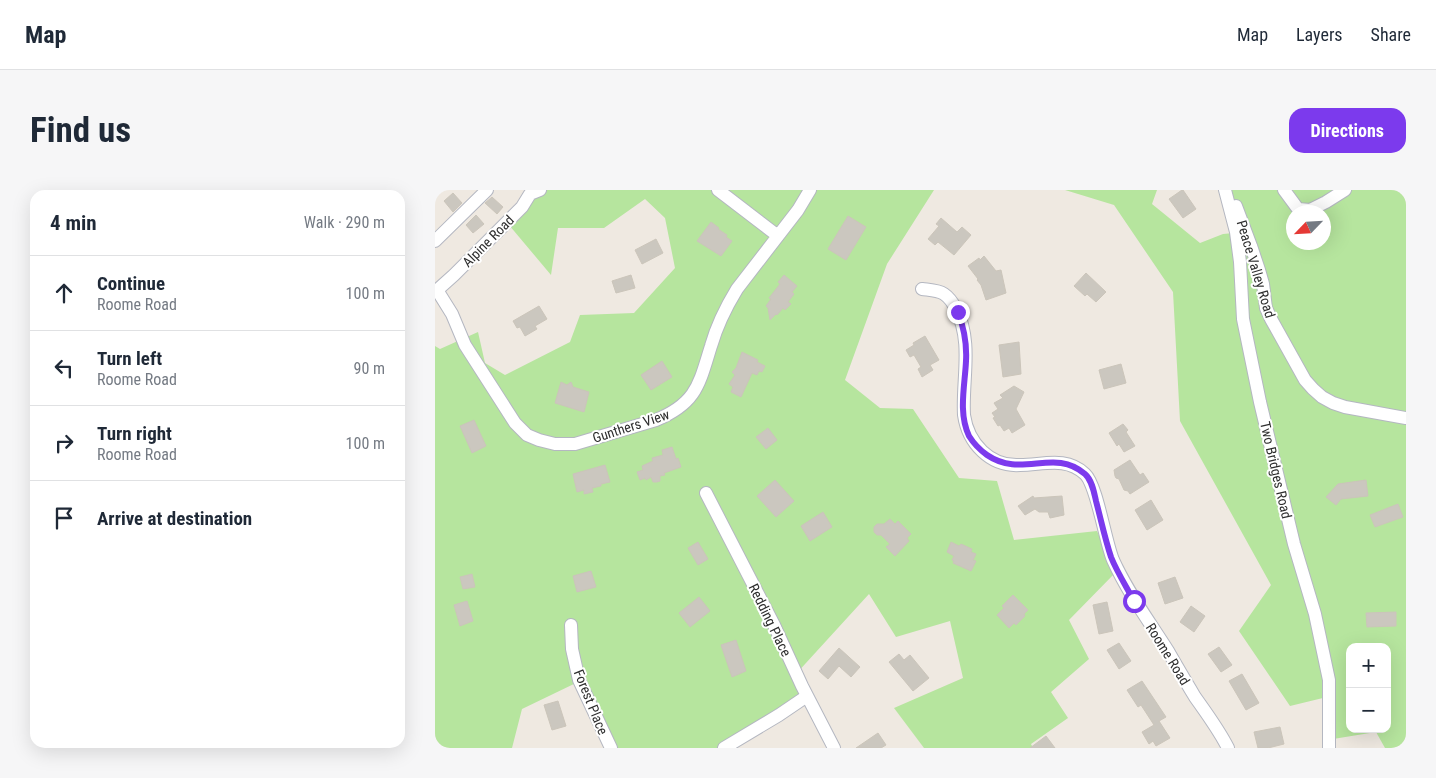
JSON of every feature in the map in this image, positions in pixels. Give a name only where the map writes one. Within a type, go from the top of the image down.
[{"type":"street","points":[[435,241],[487,190]]},
{"type":"street","points":[[718,190],[778,236]]},
{"type":"street","name":"Gunthers View","points":[[436,291],[452,314],[465,345],[515,423],[527,435],[539,440],[555,444],[575,444],[656,420],[669,415],[681,407],[698,385],[717,326],[729,301],[798,210],[810,190]]},
{"type":"street","name":"Peace Valley Road","points":[[1227,190],[1251,246],[1263,284],[1264,302],[1268,314],[1305,380],[1322,397],[1333,403],[1345,407],[1406,418]]},
{"type":"street","name":"Two Bridges Road","points":[[1227,190],[1236,232],[1243,319],[1260,402],[1294,544],[1315,614],[1329,680],[1329,748]]},
{"type":"street","points":[[1284,190],[1298,209],[1310,210],[1345,190]]},
{"type":"street","name":"Alpine Road","points":[[436,291],[522,207],[532,191]]},
{"type":"street","name":"Roome Road","points":[[922,289],[936,290],[943,293],[953,303],[962,322],[966,346],[965,425],[975,444],[990,457],[1004,464],[1019,466],[1060,462],[1075,467],[1087,476],[1119,574],[1134,601],[1168,651],[1228,748]]},
{"type":"street","name":"Redding Place","points":[[706,493],[774,625],[833,748]]},
{"type":"street","name":"Forest Place","points":[[571,625],[572,649],[579,680],[611,748]]},
{"type":"street","points":[[723,748],[807,696]]},
{"type":"green space","points":[[543,190],[934,190],[887,264],[845,380],[880,408],[913,409],[959,478],[997,481],[1014,540],[1097,531],[1115,573],[1069,620],[1089,659],[1051,692],[1068,718],[1031,744],[1033,748],[924,748],[894,708],[963,678],[950,621],[896,637],[869,594],[795,675],[805,698],[724,748],[611,748],[578,682],[522,709],[512,748],[435,748],[435,346],[440,349],[478,332],[485,363],[505,375],[570,342],[580,315],[634,313],[675,268],[665,218],[645,199],[604,228],[558,228],[551,275],[509,225]]},
{"type":"green space","points":[[1065,190],[1157,190],[1152,204],[1200,243],[1223,234],[1234,233],[1222,190],[1406,190],[1406,748],[1385,748],[1377,733],[1391,733],[1391,643],[1346,643],[1346,733],[1370,733],[1327,740],[1327,697],[1290,706],[1239,631],[1271,585],[1180,421],[1173,292],[1114,205]]},
{"type":"building","points":[[1182,190],[1196,209],[1183,218],[1169,199]]},
{"type":"building","points":[[453,193],[462,203],[453,212],[444,201]]},
{"type":"building","points":[[492,197],[503,207],[497,214],[485,203]]},
{"type":"building","points":[[476,215],[484,224],[473,233],[466,225]]},
{"type":"building","points":[[848,216],[866,227],[846,260],[828,249]]},
{"type":"building","points":[[941,218],[957,232],[962,227],[971,235],[954,255],[938,242],[935,245],[928,239],[939,226],[936,224]]},
{"type":"building","points":[[711,222],[732,241],[721,256],[697,241]]},
{"type":"building","points":[[656,239],[663,253],[642,264],[635,250]]},
{"type":"building","points":[[984,256],[996,271],[1001,270],[1006,293],[986,300],[978,279],[968,266]]},
{"type":"building","points":[[1086,273],[1106,292],[1096,302],[1087,294],[1085,296],[1074,286]]},
{"type":"building","points":[[631,275],[635,288],[616,293],[612,281]]},
{"type":"building","points":[[784,275],[797,286],[788,302],[791,304],[785,310],[783,308],[770,320],[766,306],[771,299],[769,298],[780,284],[778,282]]},
{"type":"building","points":[[539,306],[547,319],[535,326],[537,329],[525,336],[520,327],[517,328],[513,321]]},
{"type":"building","points":[[925,336],[939,360],[930,365],[933,370],[922,377],[918,369],[921,367],[914,355],[910,357],[906,350]]},
{"type":"building","points":[[1019,342],[1021,374],[1003,377],[999,345]]},
{"type":"building","points":[[742,352],[765,366],[762,372],[759,371],[757,375],[752,373],[741,397],[731,392],[733,387],[729,384],[735,375],[732,372],[736,368]]},
{"type":"building","points":[[662,361],[672,377],[651,390],[641,375]]},
{"type":"building","points":[[1121,364],[1126,383],[1104,389],[1099,370]]},
{"type":"building","points":[[561,382],[567,385],[571,382],[573,387],[589,392],[584,412],[555,403]]},
{"type":"building","points":[[1014,386],[1024,392],[1016,409],[1025,425],[1012,433],[1009,428],[1004,431],[1000,425],[998,426],[992,413],[998,409],[994,403],[1003,398],[1000,395]]},
{"type":"building","points":[[474,420],[486,446],[472,453],[460,426]]},
{"type":"building","points":[[1123,424],[1128,430],[1126,432],[1135,446],[1124,452],[1119,444],[1117,446],[1109,433]]},
{"type":"building","points":[[768,428],[777,440],[766,449],[756,437]]},
{"type":"building","points":[[672,447],[681,467],[664,473],[665,475],[660,476],[660,481],[657,482],[653,482],[651,477],[646,480],[645,478],[640,480],[637,472],[643,470],[642,466],[653,461],[652,458],[663,455],[662,450]]},
{"type":"building","points":[[1130,460],[1140,475],[1143,473],[1149,482],[1130,494],[1124,490],[1119,479],[1116,478],[1114,470]]},
{"type":"building","points":[[605,465],[610,482],[592,488],[593,492],[584,494],[584,490],[577,492],[573,474]]},
{"type":"building","points":[[775,480],[794,501],[776,517],[757,496]]},
{"type":"building","points":[[1366,480],[1368,496],[1341,499],[1336,505],[1326,497],[1338,484]]},
{"type":"building","points":[[1033,496],[1034,498],[1062,496],[1064,515],[1050,518],[1048,512],[1039,512],[1035,509],[1025,515],[1018,506]]},
{"type":"building","points":[[1151,500],[1163,520],[1147,530],[1135,510]]},
{"type":"building","points":[[1398,504],[1403,517],[1375,527],[1370,515]]},
{"type":"building","points":[[823,512],[832,527],[810,541],[801,526]]},
{"type":"building","points":[[890,519],[895,524],[898,521],[911,534],[907,538],[909,541],[895,556],[886,547],[890,544],[881,535],[877,535],[874,532],[874,527],[877,524],[884,524]]},
{"type":"building","points":[[698,542],[708,559],[698,565],[688,548]]},
{"type":"building","points":[[951,542],[972,549],[971,552],[976,554],[973,560],[976,561],[971,571],[953,563],[954,556],[947,552]]},
{"type":"building","points":[[591,571],[596,587],[577,592],[573,576]]},
{"type":"building","points":[[472,574],[475,587],[463,589],[460,577]]},
{"type":"building","points":[[1175,577],[1183,598],[1165,604],[1158,583]]},
{"type":"building","points":[[1013,595],[1028,610],[1016,625],[1014,623],[1009,628],[997,615],[1004,608],[1002,606]]},
{"type":"building","points":[[699,597],[710,611],[690,627],[679,613]]},
{"type":"building","points":[[467,601],[473,621],[460,626],[454,605]]},
{"type":"building","points":[[1107,602],[1113,631],[1099,634],[1093,605]]},
{"type":"building","points":[[1191,606],[1205,616],[1194,632],[1180,622]]},
{"type":"building","points":[[1396,612],[1396,626],[1367,627],[1366,613]]},
{"type":"building","points":[[736,640],[746,671],[732,677],[721,645]]},
{"type":"building","points":[[1119,643],[1131,661],[1119,669],[1107,650]]},
{"type":"building","points":[[1219,647],[1232,665],[1221,672],[1208,654]]},
{"type":"building","points":[[839,648],[860,667],[851,677],[839,666],[828,679],[819,671]]},
{"type":"building","points":[[899,654],[904,660],[910,655],[929,678],[913,691],[889,662]]},
{"type":"building","points":[[1242,674],[1259,703],[1246,710],[1229,681]]},
{"type":"building","points":[[1142,681],[1166,717],[1159,721],[1170,738],[1156,746],[1153,741],[1149,744],[1142,732],[1154,725],[1141,705],[1138,707],[1127,690]]},
{"type":"building","points":[[558,701],[566,726],[552,730],[544,705]]},
{"type":"building","points":[[1280,727],[1284,744],[1268,748],[1258,748],[1254,732]]},
{"type":"building","points":[[878,733],[886,745],[881,748],[856,748]]},
{"type":"building","points":[[1046,736],[1055,748],[1030,748]]},
{"type":"route","points":[[958,312],[965,334],[966,360],[963,403],[965,425],[969,436],[982,452],[1004,464],[1019,466],[1060,462],[1075,467],[1087,476],[1091,482],[1112,558],[1134,601]]}]
